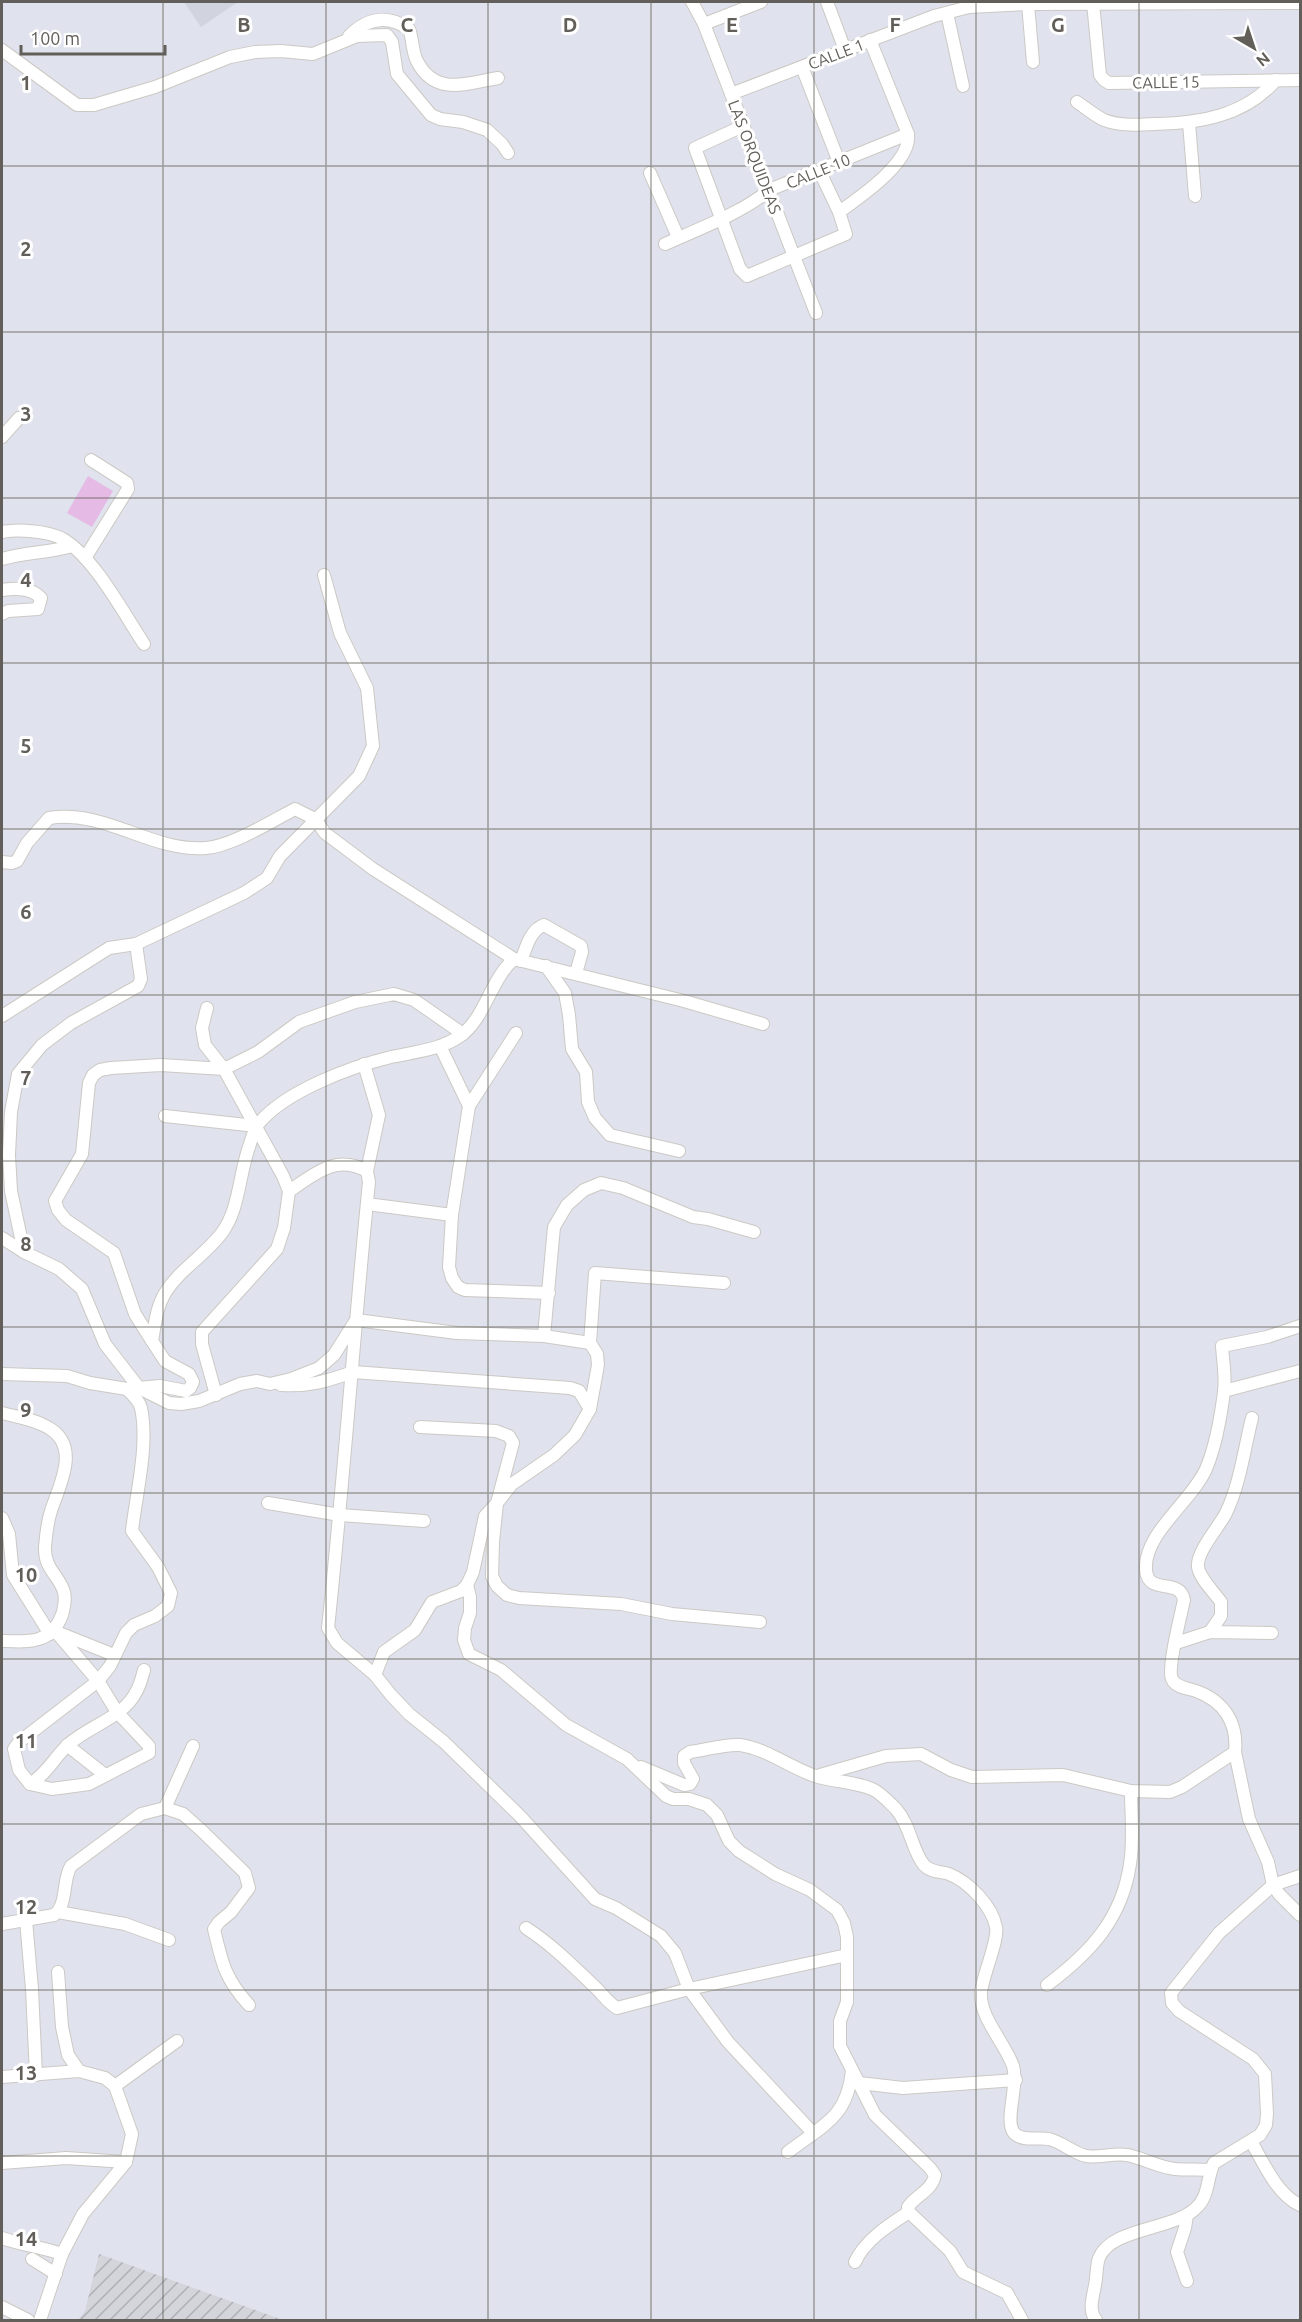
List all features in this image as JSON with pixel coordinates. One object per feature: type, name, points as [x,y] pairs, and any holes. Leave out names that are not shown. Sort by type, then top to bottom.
[{"type":"street","name":"LAS ORQUIDEAS","points":[[692,2],[704,24],[816,313]]},
{"type":"street","points":[[704,24],[761,2]]},
{"type":"street","points":[[826,2],[845,50]]},
{"type":"street","name":"CALLE 1","points":[[731,94],[870,40],[947,12],[969,7],[1057,2],[1300,3]]},
{"type":"street","name":"CALLE 15","points":[[1093,3],[1100,75],[1109,83],[1300,80]]},
{"type":"street","points":[[1028,4],[1033,62]]},
{"type":"street","points":[[947,12],[963,86]]},
{"type":"street","points":[[344,42],[355,30],[372,21],[387,19],[399,22],[409,29],[416,60],[423,70],[440,84],[451,86],[498,78]]},
{"type":"street","points":[[2,50],[77,105],[94,105],[155,87],[230,57],[255,52],[281,51],[313,54],[357,36],[387,35],[392,42],[397,74],[431,115],[487,130],[508,153]]},
{"type":"street","points":[[839,212],[873,187],[907,150],[909,142],[908,134],[870,40]]},
{"type":"street","points":[[802,67],[839,162]]},
{"type":"street","points":[[1077,102],[1104,120],[1122,124],[1189,123],[1216,118],[1251,103],[1266,92],[1276,80]]},
{"type":"street","points":[[1189,123],[1195,196]]},
{"type":"street","points":[[743,126],[695,148],[740,269],[747,276],[846,234],[839,212],[819,170]]},
{"type":"street","name":"CALLE 10","points":[[665,244],[722,218],[762,197],[769,190],[908,134]]},
{"type":"street","points":[[650,173],[678,237]]},
{"type":"street","points":[[2,437],[19,418]]},
{"type":"street","points":[[85,558],[128,489],[127,483],[91,460]]},
{"type":"street","points":[[2,532],[49,534],[72,546],[85,558],[107,587],[144,644]]},
{"type":"street","points":[[2,560],[20,554],[56,551],[72,546]]},
{"type":"street","points":[[2,1016],[109,948],[136,944],[244,893],[267,878],[280,856],[359,776],[373,746],[367,688],[340,633],[324,575]]},
{"type":"street","points":[[2,590],[24,589],[39,595],[40,598],[38,609],[8,611],[2,614]]},
{"type":"street","points":[[2,862],[17,861],[41,825],[49,818],[60,816],[96,819],[167,845],[208,848],[227,842],[295,809],[315,819],[325,833],[373,869],[518,960],[576,973],[763,1024]]},
{"type":"street","points":[[152,1341],[157,1312],[165,1294],[177,1277],[221,1234],[231,1216],[245,1156],[256,1126],[271,1111],[317,1083],[364,1064],[440,1046],[463,1034],[477,1017],[490,990],[506,966],[518,960],[537,928],[543,926],[581,946],[582,952],[576,973]]},
{"type":"street","points":[[24,1252],[11,1191],[9,1155],[11,1112],[18,1074],[42,1045],[64,1028],[138,986],[141,979],[136,944]]},
{"type":"street","points":[[546,966],[565,993],[572,1048],[586,1072],[588,1102],[595,1118],[610,1135],[679,1151]]},
{"type":"street","points":[[2,1374],[67,1376],[90,1383],[133,1388],[160,1386],[186,1391],[193,1382],[189,1374],[165,1361],[135,1314],[114,1253],[66,1220],[58,1210],[55,1201],[82,1154],[89,1083],[93,1075],[100,1070],[111,1068],[161,1065],[225,1069],[258,1052],[299,1022],[382,995],[394,994],[414,1000],[463,1034]]},
{"type":"street","points":[[207,1008],[202,1036],[205,1045],[225,1069],[289,1191],[284,1228],[277,1249],[202,1332],[202,1344],[216,1395]]},
{"type":"street","points":[[516,1033],[469,1106],[452,1215],[449,1268],[458,1287],[465,1290],[549,1293]]},
{"type":"street","points":[[440,1046],[469,1106]]},
{"type":"street","points":[[364,1064],[379,1114],[368,1171],[369,1182],[353,1372],[328,1628],[337,1643],[375,1675],[409,1714],[444,1742],[533,1829],[595,1899],[616,1908],[661,1936],[675,1953],[689,1989],[728,2042],[813,2133]]},
{"type":"street","points":[[165,1116],[256,1126]]},
{"type":"street","points":[[289,1191],[327,1167],[343,1164],[355,1165],[368,1171]]},
{"type":"street","points":[[544,1336],[554,1227],[567,1205],[584,1190],[601,1183],[647,1197],[693,1217],[754,1232]]},
{"type":"street","points":[[367,1204],[452,1215]]},
{"type":"street","points":[[2,1238],[59,1269],[82,1289],[105,1344],[133,1388],[140,1406],[142,1423],[139,1476],[132,1531],[158,1568],[171,1593],[168,1606],[155,1616],[134,1625],[126,1633],[110,1666],[98,1681],[36,1728],[14,1749],[19,1770],[30,1784],[52,1789],[89,1784],[149,1753],[149,1746],[117,1712],[98,1681],[53,1633],[13,1575],[9,1534],[2,1518]]},
{"type":"street","points":[[375,1675],[384,1652],[415,1630],[432,1602],[461,1592],[467,1585],[473,1572],[485,1516],[512,1484],[554,1455],[575,1435],[590,1409],[598,1365],[597,1354],[590,1343],[595,1273],[724,1283]]},
{"type":"street","points":[[356,1320],[457,1333],[544,1336],[590,1343]]},
{"type":"street","points":[[270,1384],[319,1368],[334,1355],[356,1320]]},
{"type":"street","points":[[1300,1326],[1267,1337],[1222,1346],[1224,1391],[1206,1467],[1195,1487],[1152,1543],[1147,1558],[1147,1577],[1150,1581],[1156,1585],[1180,1589],[1184,1600],[1171,1665],[1171,1677],[1176,1684],[1205,1694],[1227,1712],[1235,1730],[1235,1752],[1249,1819],[1268,1862],[1273,1885],[1300,1915]]},
{"type":"street","points":[[1224,1391],[1300,1371]]},
{"type":"street","points":[[133,1388],[158,1399],[181,1404],[199,1401],[240,1384],[257,1381],[303,1387],[353,1372],[570,1388],[579,1391],[590,1409]]},
{"type":"street","points":[[2,1413],[49,1428],[56,1433],[65,1452],[65,1475],[49,1517],[45,1551],[47,1565],[64,1591],[65,1601],[59,1622],[53,1633],[37,1641],[2,1641]]},
{"type":"street","points":[[1210,1632],[1221,1616],[1221,1602],[1203,1578],[1198,1567],[1199,1557],[1226,1513],[1238,1480],[1252,1418]]},
{"type":"street","points":[[420,1427],[496,1431],[509,1436],[513,1443],[497,1503],[493,1542],[492,1576],[497,1586],[507,1595],[550,1601],[621,1604],[672,1614],[760,1622]]},
{"type":"street","points":[[268,1503],[340,1515],[424,1521]]},
{"type":"street","points":[[467,1585],[470,1613],[464,1640],[470,1654],[501,1670],[566,1725],[645,1770],[684,1785],[690,1784],[693,1779],[684,1763],[684,1756],[690,1752],[738,1745],[773,1755],[816,1776],[858,1784],[874,1790],[898,1811],[909,1829],[925,1866],[932,1871],[948,1874],[960,1880],[983,1900],[995,1921],[997,1931],[987,1962],[981,1994],[982,2004],[986,2017],[996,2031],[1013,2066],[1016,2080],[1011,2124],[1014,2132],[1020,2137],[1052,2139],[1085,2156],[1126,2155],[1174,2169],[1211,2170]]},
{"type":"street","points":[[1176,1643],[1210,1632],[1272,1633]]},
{"type":"street","points":[[53,1633],[114,1655]]},
{"type":"street","points":[[30,1784],[44,1776],[67,1745],[84,1731],[117,1712],[136,1694],[144,1670]]},
{"type":"street","points":[[67,1745],[105,1775]]},
{"type":"street","points":[[165,1808],[193,1746]]},
{"type":"street","points":[[816,1776],[886,1756],[921,1754],[951,1770],[972,1776],[1063,1775],[1131,1791],[1170,1792],[1182,1787],[1235,1752]]},
{"type":"street","points":[[627,1759],[666,1796],[673,1799],[690,1799],[707,1805],[717,1815],[729,1841],[739,1851],[775,1874],[810,1890],[837,1910],[846,1930],[847,1955],[846,2002],[840,2021],[840,2046],[875,2115],[935,2175],[934,2182],[912,2201],[908,2207],[909,2212],[950,2251],[963,2272],[1007,2293],[1022,2320]]},
{"type":"street","points":[[1047,1985],[1076,1963],[1106,1929],[1121,1902],[1130,1863],[1131,1791]]},
{"type":"street","points":[[2,1924],[54,1915],[58,1912],[67,1872],[71,1866],[141,1814],[165,1808],[183,1814],[245,1873],[249,1888],[214,1929],[222,1964],[232,1986],[249,2006]]},
{"type":"street","points":[[1096,2320],[1092,2316],[1091,2304],[1098,2260],[1103,2250],[1116,2241],[1187,2215],[1205,2198],[1214,2163],[1251,2141],[1266,2125],[1265,2074],[1253,2059],[1179,2011],[1172,2003],[1171,1993],[1219,1933],[1273,1885],[1300,1876]]},
{"type":"street","points":[[58,1912],[125,1924],[169,1940]]},
{"type":"street","points":[[26,1920],[36,2075]]},
{"type":"street","points":[[526,1928],[554,1948],[610,2004],[617,2008],[689,1989],[847,1955]]},
{"type":"street","points":[[58,1972],[62,2027],[68,2055],[79,2072]]},
{"type":"street","points":[[115,2086],[177,2041]]},
{"type":"street","points":[[788,2152],[839,2113],[847,2098],[853,2069]]},
{"type":"street","points":[[2,2078],[79,2072],[105,2078],[115,2086],[132,2134],[126,2162],[83,2214],[62,2254],[40,2320]]},
{"type":"street","points":[[859,2083],[903,2088],[1016,2080]]},
{"type":"street","points":[[1251,2141],[1276,2183],[1293,2202],[1300,2205]]},
{"type":"street","points":[[2,2163],[66,2158],[126,2162]]},
{"type":"street","points":[[855,2262],[860,2250],[888,2226],[909,2212]]},
{"type":"street","points":[[1186,2281],[1177,2252],[1187,2215]]},
{"type":"street","points":[[2,2238],[20,2245],[33,2245],[62,2254]]},
{"type":"street","points":[[32,2259],[56,2274]]},
{"type":"street","points":[[2,2307],[28,2320]]},
{"type":"shaded area","points":[[184,2],[238,2],[201,27]]},
{"type":"shaded area","points":[[88,476],[113,491],[92,527],[67,513]]},
{"type":"shaded area","points":[[99,2254],[283,2320],[78,2320],[85,2311]]}]
